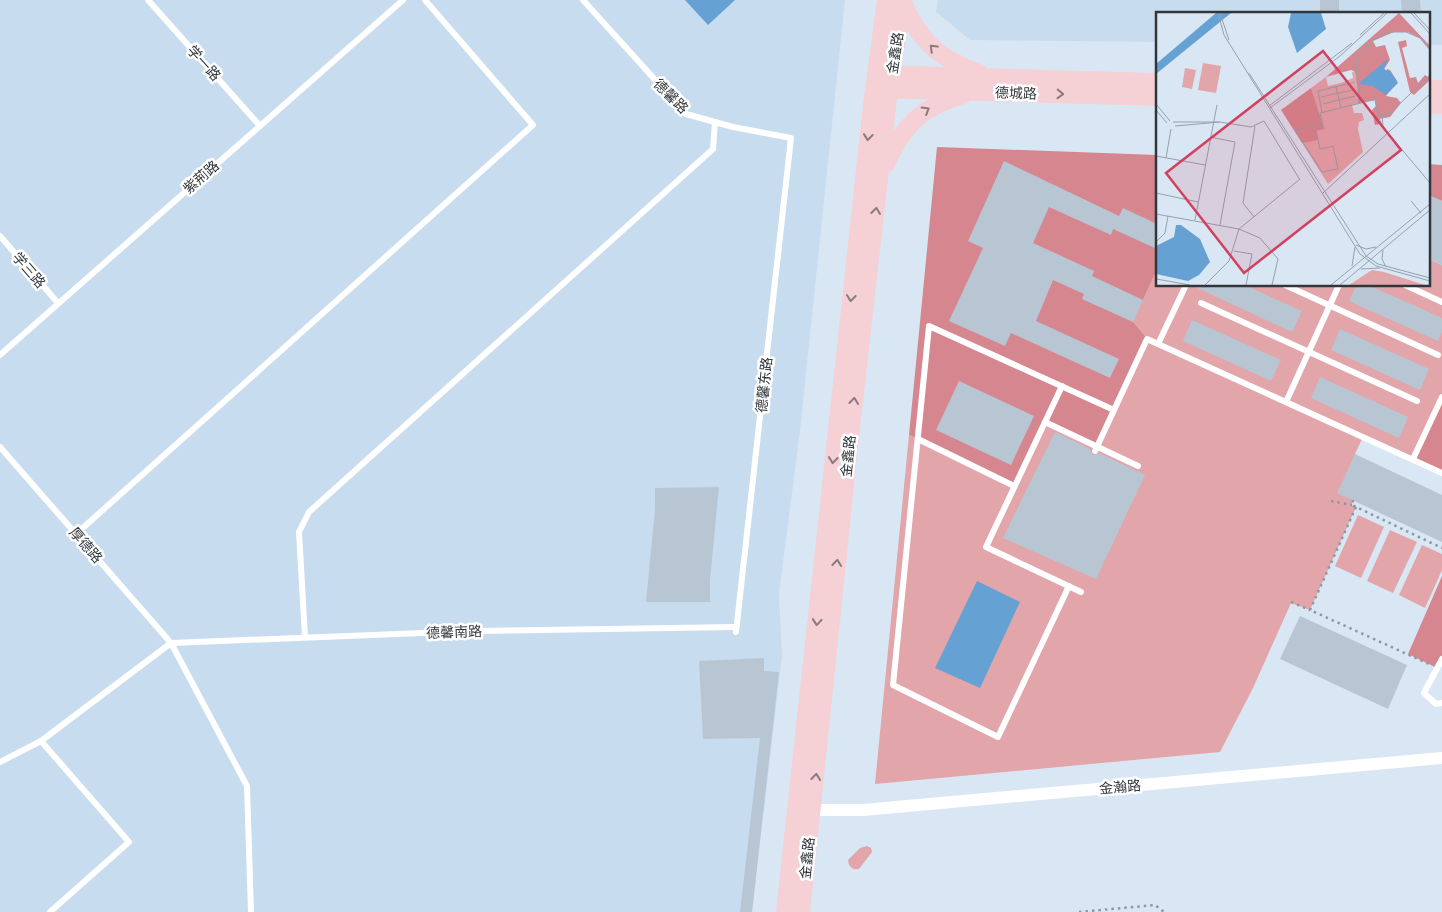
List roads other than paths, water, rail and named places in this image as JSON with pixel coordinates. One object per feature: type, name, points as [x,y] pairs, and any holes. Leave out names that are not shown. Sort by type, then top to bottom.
[{"type":"street","name":"金鑫路","points":[[785,912],[805,810],[880,178],[886,0]]},
{"type":"street","name":"金鑫路","points":[[801,912],[805,810],[883,81],[902,0]]},
{"type":"street","points":[[902,0],[909,16],[930,47],[946,59],[991,78]]},
{"type":"street","name":"德城路","points":[[883,81],[991,78],[1156,82]]},
{"type":"street","name":"德城路","points":[[883,81],[976,92],[1156,97]]},
{"type":"street","points":[[880,178],[894,146],[913,119],[943,101],[976,92]]},
{"type":"street","name":"金瀚路","points":[[805,810],[862,810],[1442,758]]},
{"type":"lane","name":"学一路","points":[[148,0],[260,126]]},
{"type":"lane","name":"紫荊路","points":[[0,355],[403,0]]},
{"type":"lane","points":[[76,534],[533,125],[425,0]]},
{"type":"lane","name":"德馨路","points":[[583,0],[686,114],[791,138]]},
{"type":"lane","points":[[305,637],[299,532],[308,512],[713,148],[715,122]]},
{"type":"lane","name":"德馨东路","points":[[736,629],[791,138]]},
{"type":"lane","name":"学三路","points":[[0,236],[58,303]]},
{"type":"lane","points":[[1158,344],[1186,286]]},
{"type":"lane","points":[[1288,286],[1438,355]]},
{"type":"lane","points":[[1286,402],[1339,286]]},
{"type":"lane","points":[[1407,286],[1442,302]]},
{"type":"lane","points":[[1201,303],[1417,401]]},
{"type":"lane","points":[[1069,586],[998,737],[893,684],[929,326],[1114,410]]},
{"type":"lane","points":[[1096,448],[1147,339],[1442,473]]},
{"type":"lane","points":[[1062,386],[986,547],[1081,592]]},
{"type":"lane","points":[[1413,459],[1442,398]]},
{"type":"lane","points":[[1045,422],[1096,448],[1138,466]]},
{"type":"lane","points":[[918,439],[1014,486]]},
{"type":"lane","name":"厚德路","points":[[0,448],[171,643],[247,786],[251,912]]},
{"type":"lane","name":"德馨南路","points":[[171,643],[472,631],[736,629]]},
{"type":"lane","points":[[0,762],[42,741],[171,643]]},
{"type":"lane","points":[[1442,659],[1424,693],[1436,704],[1442,703]]},
{"type":"lane","points":[[42,741],[129,842],[50,912]]},
{"type":"water","points":[[685,0],[735,0],[708,25]]},
{"type":"water","points":[[977,581],[1020,602],[980,688],[935,668]]}]
